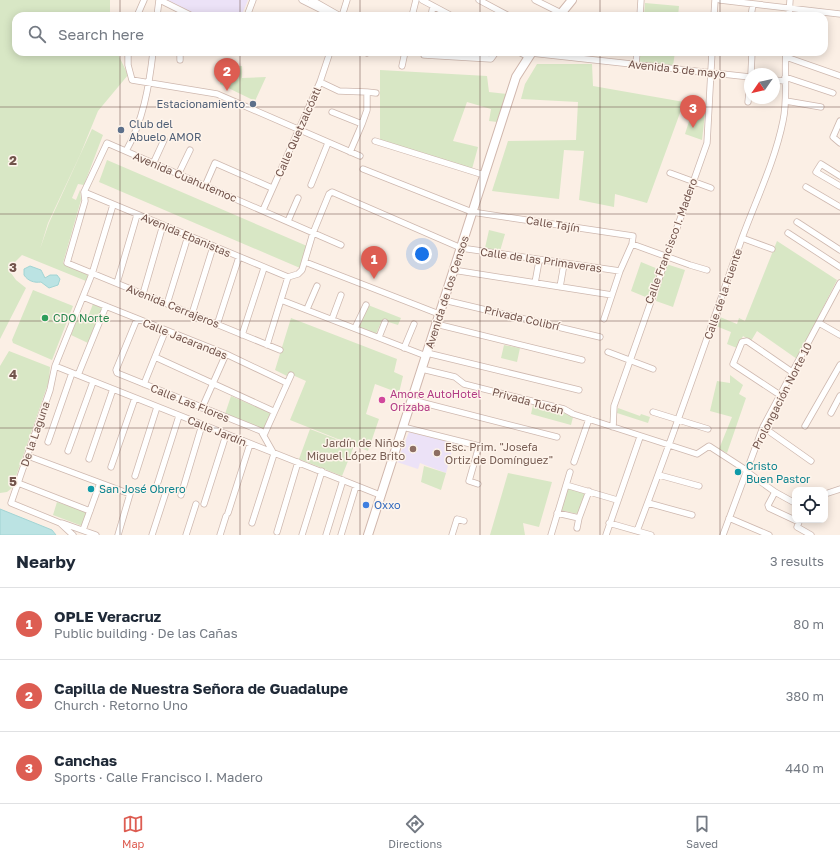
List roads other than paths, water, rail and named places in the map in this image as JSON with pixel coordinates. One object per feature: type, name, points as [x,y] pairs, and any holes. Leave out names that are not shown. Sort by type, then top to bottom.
[{"type":"street","points":[[139,12],[144,0]]},
{"type":"street","points":[[158,12],[159,0],[180,12]]},
{"type":"street","points":[[248,12],[253,0]]},
{"type":"street","points":[[302,0],[326,12]]},
{"type":"street","points":[[312,0],[334,12]]},
{"type":"street","points":[[342,12],[347,0]]},
{"type":"street","points":[[413,12],[416,0]]},
{"type":"street","points":[[422,0],[444,12]]},
{"type":"street","points":[[479,0],[502,12]]},
{"type":"street","points":[[535,0],[555,12]]},
{"type":"street","points":[[562,12],[572,0]]},
{"type":"street","points":[[640,12],[641,0]]},
{"type":"street","points":[[714,12],[715,0]]},
{"type":"street","points":[[720,0],[812,12]]},
{"type":"street","points":[[789,12],[790,0]]},
{"type":"street","points":[[752,12],[753,4]]},
{"type":"street","points":[[432,12],[433,6]]},
{"type":"street","points":[[828,14],[840,14]]},
{"type":"street","points":[[128,56],[128,65],[132,80],[217,94],[360,156]]},
{"type":"street","points":[[126,151],[137,128],[149,83],[152,56]]},
{"type":"street","name":"Calle Quetzalcóatl","points":[[263,210],[320,82],[329,56]]},
{"type":"street","points":[[402,66],[403,56]]},
{"type":"street","points":[[424,56],[491,59],[493,56]]},
{"type":"street","name":"Avenida de los Censos","points":[[368,535],[516,77],[530,56]]},
{"type":"street","name":"Avenida 5 de mayo","points":[[552,56],[744,76]]},
{"type":"street","points":[[636,64],[637,56]]},
{"type":"street","name":"Calle Francisco I. Madero","points":[[613,428],[614,406],[706,143],[712,56]]},
{"type":"street","points":[[751,68],[752,56]]},
{"type":"street","name":"Calle de la Fuente","points":[[637,531],[670,446],[742,238],[778,143],[784,120],[786,101],[786,56]]},
{"type":"street","points":[[791,56],[840,76]]},
{"type":"street","points":[[780,79],[785,79],[832,93]]},
{"type":"street","points":[[320,82],[339,91],[376,93]]},
{"type":"street","points":[[350,152],[367,110],[367,92]]},
{"type":"street","points":[[786,101],[821,107]]},
{"type":"street","points":[[332,112],[362,124]]},
{"type":"street","points":[[840,120],[833,137],[840,143]]},
{"type":"street","points":[[153,164],[164,140]]},
{"type":"street","points":[[375,141],[484,175]]},
{"type":"street","name":"Avenida Cuahutemoc","points":[[84,192],[106,143],[341,245]]},
{"type":"street","points":[[311,185],[328,143]]},
{"type":"street","points":[[178,175],[190,150]]},
{"type":"street","points":[[205,186],[215,163],[272,188]]},
{"type":"street","points":[[840,176],[821,164],[816,172],[840,186]]},
{"type":"street","name":"Calle Tajín","points":[[363,169],[472,212],[634,237],[632,244]]},
{"type":"street","points":[[670,173],[711,188]]},
{"type":"street","points":[[806,187],[840,207]]},
{"type":"street","name":"Avenida Ebanistas","points":[[84,192],[288,277]]},
{"type":"street","name":"Avenida Cerrajeros","points":[[84,192],[85,201],[67,263],[280,350]]},
{"type":"street","name":"Calle de las Primaveras","points":[[313,232],[330,193],[461,248],[539,261],[620,271]]},
{"type":"street","points":[[288,221],[298,198]]},
{"type":"street","name":"De la Laguna","points":[[73,535],[60,523],[11,502],[50,390],[56,367],[92,274],[113,204]]},
{"type":"street","points":[[117,283],[137,215]]},
{"type":"street","points":[[797,222],[840,250]]},
{"type":"street","points":[[143,294],[163,225]]},
{"type":"street","points":[[267,345],[288,277],[300,272],[305,262],[313,232]]},
{"type":"street","points":[[788,233],[840,267]]},
{"type":"street","points":[[167,304],[188,236]]},
{"type":"street","points":[[742,238],[772,249]]},
{"type":"street","points":[[604,319],[620,271],[632,244],[707,270]]},
{"type":"street","points":[[192,314],[213,247]]},
{"type":"street","points":[[218,324],[238,257]]},
{"type":"street","points":[[534,283],[539,261]]},
{"type":"street","points":[[305,262],[439,314]]},
{"type":"street","points":[[560,287],[564,264]]},
{"type":"street","points":[[242,335],[264,268]]},
{"type":"street","points":[[454,270],[612,295]]},
{"type":"street","name":"Prolongación Norte 10","points":[[724,535],[763,427],[840,283]]},
{"type":"street","points":[[307,309],[317,286]]},
{"type":"street","points":[[332,319],[341,295]]},
{"type":"street","name":"Calle Jacarandas","points":[[82,297],[165,332],[226,354],[287,383]]},
{"type":"street","points":[[281,300],[404,348],[427,355],[579,390]]},
{"type":"street","name":"Privada Colibrí","points":[[444,300],[600,337]]},
{"type":"street","points":[[355,328],[366,305]]},
{"type":"street","points":[[48,442],[75,374],[106,306]]},
{"type":"street","name":"Calle Las Flores","points":[[136,319],[116,372],[262,432],[264,435]]},
{"type":"street","points":[[379,337],[385,322]]},
{"type":"street","points":[[819,323],[840,336]]},
{"type":"street","points":[[404,348],[414,324]]},
{"type":"street","points":[[436,324],[582,360]]},
{"type":"street","points":[[144,384],[165,332]]},
{"type":"street","points":[[780,394],[733,364],[742,342],[747,341],[792,372]]},
{"type":"street","points":[[608,352],[653,369]]},
{"type":"street","points":[[202,408],[211,384],[226,354]]},
{"type":"street","points":[[155,357],[273,412]]},
{"type":"street","points":[[805,426],[840,365]]},
{"type":"street","name":"Calle Jardín","points":[[56,367],[380,495]]},
{"type":"street","name":"Privada Tucán","points":[[422,369],[455,377],[464,384],[564,409],[573,414],[613,428],[697,454],[710,446],[746,471]]},
{"type":"street","points":[[252,523],[274,454],[264,435],[273,412],[291,375]]},
{"type":"street","points":[[68,451],[93,382]]},
{"type":"street","points":[[89,459],[113,389]]},
{"type":"street","points":[[831,413],[840,396]]},
{"type":"street","points":[[111,467],[135,398]]},
{"type":"street","points":[[412,400],[557,437]]},
{"type":"street","points":[[135,476],[157,407]]},
{"type":"street","points":[[653,412],[708,429]]},
{"type":"street","points":[[157,486],[180,416]]},
{"type":"street","points":[[574,462],[589,419]]},
{"type":"street","points":[[181,495],[202,425]]},
{"type":"street","points":[[403,427],[479,446],[469,481],[478,484]]},
{"type":"street","points":[[763,427],[811,461]]},
{"type":"street","points":[[204,504],[226,435]]},
{"type":"street","points":[[606,535],[640,437]]},
{"type":"street","points":[[220,535],[250,444]]},
{"type":"street","points":[[28,456],[130,494],[118,535]]},
{"type":"street","points":[[277,532],[298,462]]},
{"type":"street","points":[[302,535],[322,471]]},
{"type":"street","points":[[746,471],[775,492],[792,501]]},
{"type":"street","points":[[551,535],[570,472]]},
{"type":"street","points":[[659,475],[699,486]]},
{"type":"street","points":[[326,535],[343,480]]},
{"type":"street","points":[[18,483],[90,511]]},
{"type":"street","points":[[83,530],[100,483]]},
{"type":"street","points":[[566,484],[617,500]]},
{"type":"street","points":[[341,535],[356,486]]},
{"type":"street","points":[[828,493],[840,489]]},
{"type":"street","points":[[577,528],[589,491]]},
{"type":"street","points":[[152,535],[166,492]]},
{"type":"street","points":[[775,492],[768,507],[799,522],[797,527],[811,535]]},
{"type":"street","points":[[648,503],[692,515]]},
{"type":"street","points":[[186,535],[196,504]]},
{"type":"street","points":[[557,513],[579,518]]},
{"type":"street","points":[[729,518],[769,535]]},
{"type":"street","points":[[452,535],[457,519],[464,521]]},
{"type":"street","points":[[60,523],[96,535]]},
{"type":"street","points":[[609,523],[651,535]]},
{"type":"water","points":[[30,266],[41,270],[45,278],[50,275],[57,275],[60,279],[58,285],[49,288],[41,282],[29,280],[24,275],[24,269]]},
{"type":"water","points":[[0,509],[52,530],[56,535],[0,535]]},
{"type":"place","name":"Capilla de Nuestra Señora de Guadalupe","points":[[227,91]]},
{"type":"place","name":"Estacionamiento","points":[[253,104]]},
{"type":"place","name":"Canchas","points":[[693,128]]},
{"type":"place","name":"Club del Abuelo AMOR","points":[[121,130]]},
{"type":"place","name":"OPLE Veracruz","points":[[374,279]]},
{"type":"place","name":"CDO Norte","points":[[45,318]]},
{"type":"place","name":"Amore AutoHotel Orizaba","points":[[382,400]]},
{"type":"place","name":"Jardín de Niños Miguel López Brito","points":[[413,449]]},
{"type":"place","name":"Esc. Prim. \"Josefa Ortiz de Domínguez\"","points":[[437,453]]},
{"type":"place","name":"Cristo Buen Pastor","points":[[738,472]]},
{"type":"place","name":"San José Obrero","points":[[91,489]]},
{"type":"place","name":"Oxxo","points":[[366,505]]}]
